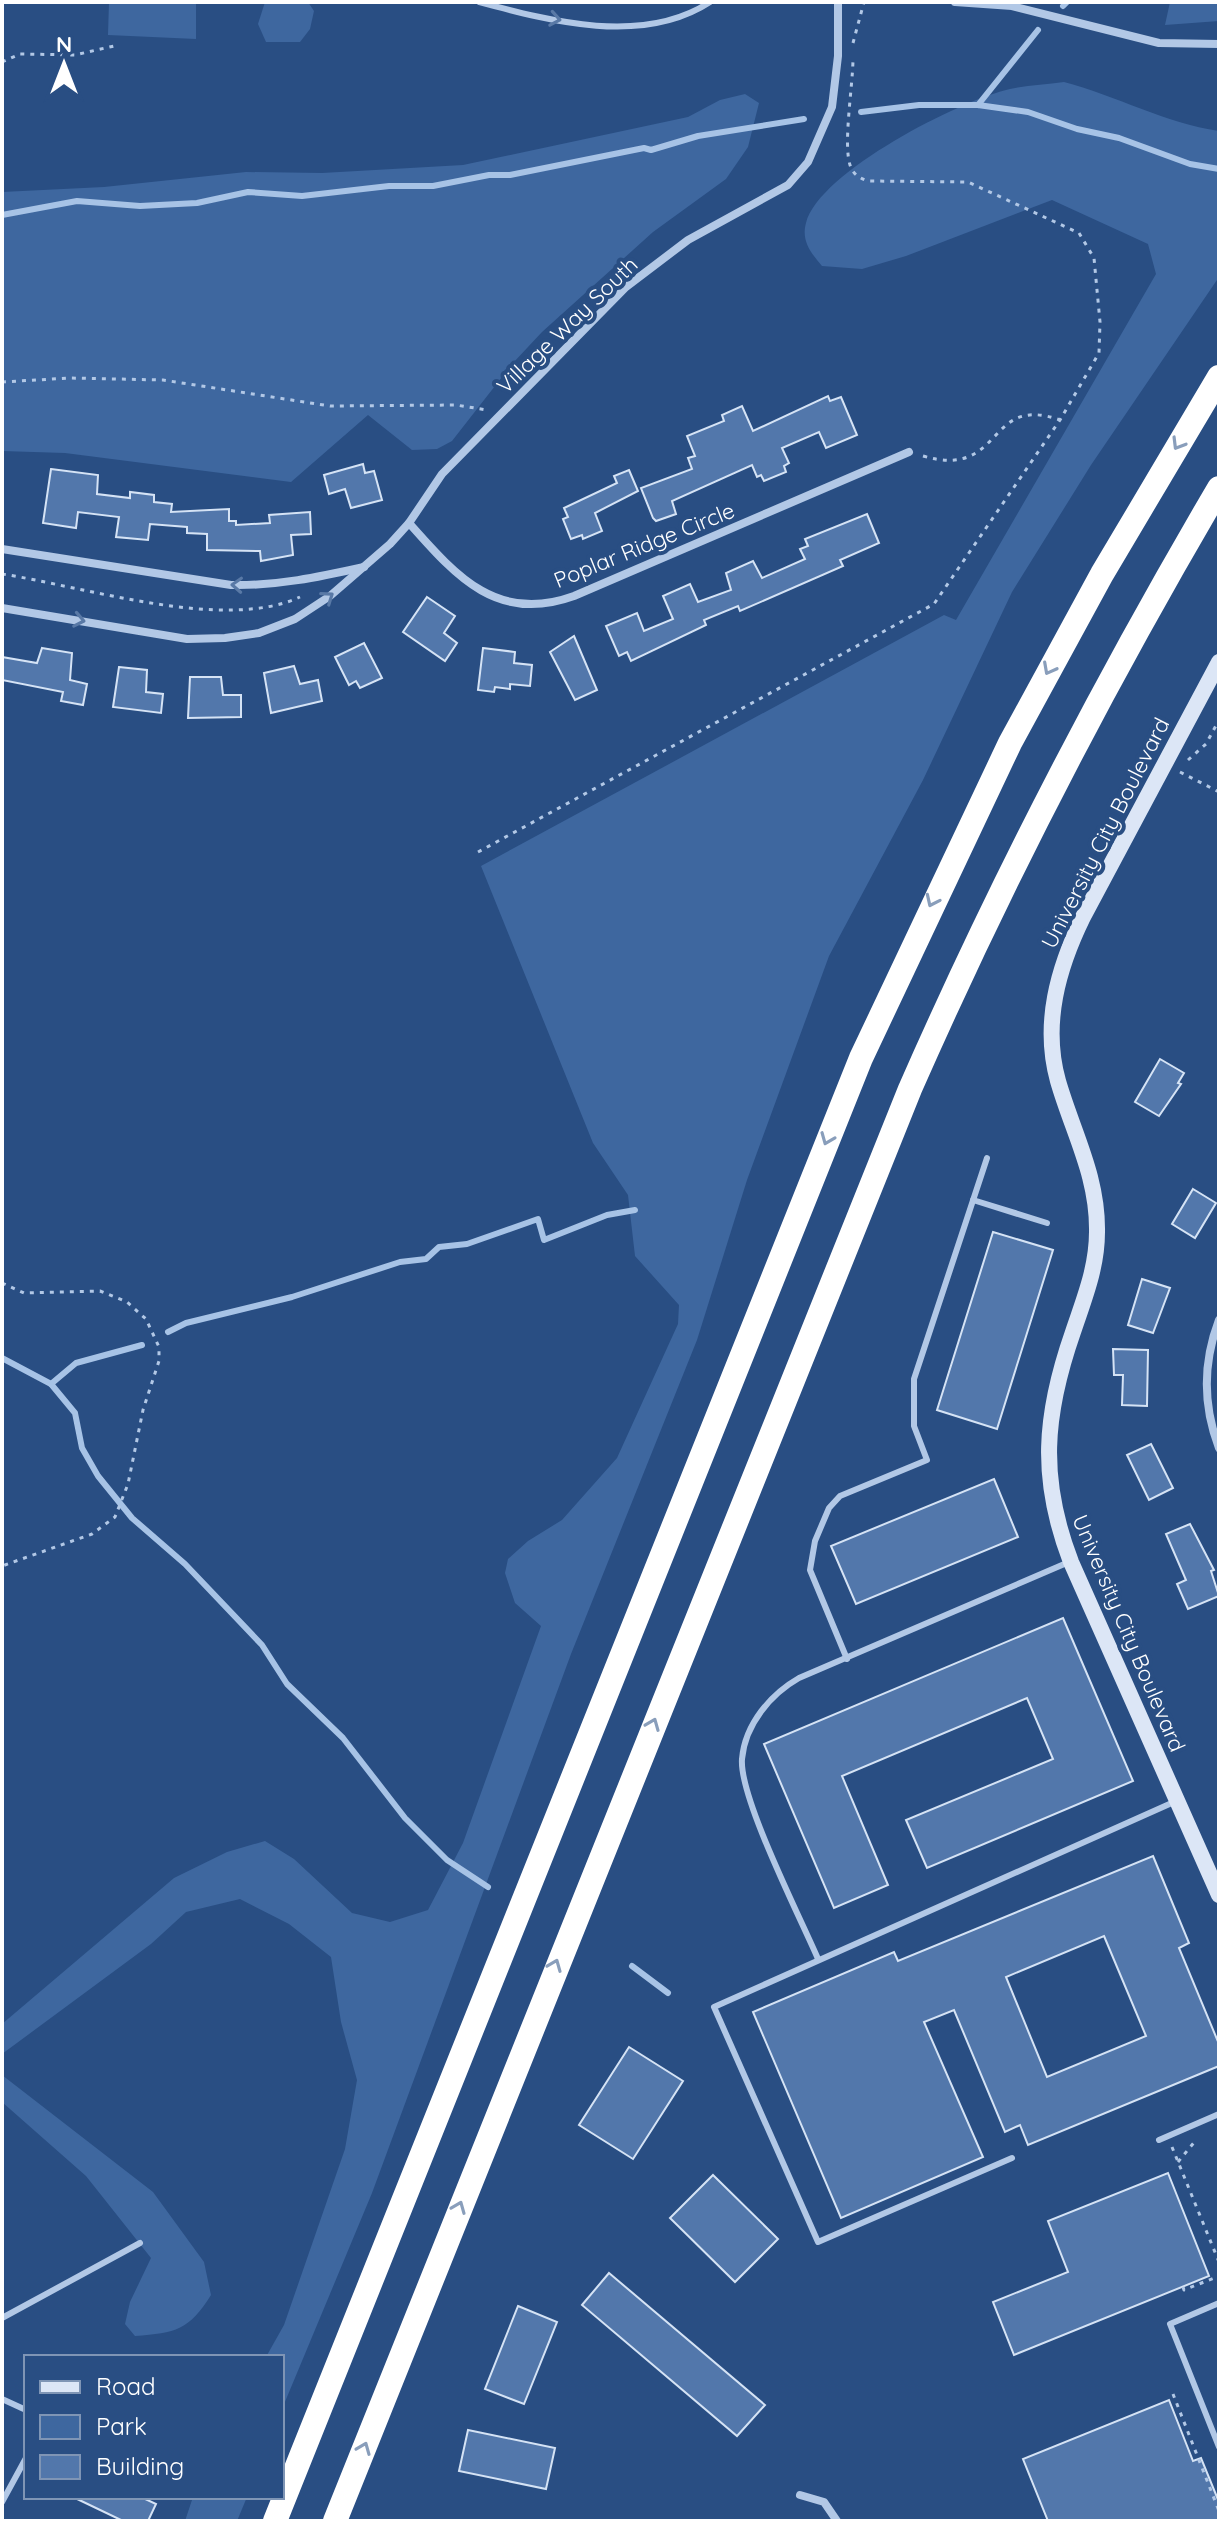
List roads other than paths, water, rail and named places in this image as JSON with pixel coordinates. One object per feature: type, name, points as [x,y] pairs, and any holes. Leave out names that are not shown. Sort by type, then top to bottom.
[{"type":"highway","points":[[284,2499],[861,1058],[1010,743],[1109,562],[1219,377]]},
{"type":"highway","points":[[335,2521],[559,1956],[916,1075],[970,955],[1063,766],[1219,488]]},
{"type":"highway","points":[[275,2521],[284,2499]]},
{"type":"main road","name":"University City Boulevard","points":[[1219,662],[1083,917],[1056,987],[1052,1031],[1055,1067],[1090,1169],[1097,1209],[1090,1282],[1058,1378],[1048,1426],[1050,1493],[1071,1562],[1219,1895]]},
{"type":"street","name":"Village Way South","points":[[2,608],[187,639],[225,638],[259,633],[295,619],[369,566],[409,523],[442,474],[626,287],[688,240],[788,185],[808,162],[832,107],[838,56],[838,2]]},
{"type":"street","points":[[955,2],[1008,4],[1159,43],[1219,44]]},
{"type":"street","name":"Poplar Ridge Circle","points":[[409,523],[469,585],[515,603],[544,604],[574,596],[909,452]]},
{"type":"street","points":[[2,549],[231,585],[294,582],[369,566]]},
{"type":"street","points":[[1219,1320],[1207,1363],[1207,1402],[1219,1448]]},
{"type":"street","points":[[800,2495],[824,2502],[837,2521]]},
{"type":"lane","points":[[479,2],[562,21],[621,27],[671,19],[710,2]]},
{"type":"lane","points":[[847,1659],[815,1586],[810,1555],[829,1508],[840,1496],[927,1460],[914,1426],[914,1379],[987,1158]]},
{"type":"lane","points":[[973,1200],[1047,1223]]},
{"type":"lane","points":[[818,1959],[746,1791],[742,1761],[746,1741],[776,1691],[1071,1562]]},
{"type":"lane","points":[[1012,2158],[818,2242],[714,2007],[1177,1801]]},
{"type":"lane","points":[[1159,2140],[1219,2114]]},
{"type":"lane","points":[[2,2318],[140,2243]]},
{"type":"lane","points":[[1219,2303],[1170,2324],[1219,2447]]},
{"type":"lane","points":[[2,2399],[24,2409]]},
{"type":"lane","points":[[2,2502],[24,2462]]},
{"type":"waterway","points":[[1063,6],[1067,2]]},
{"type":"waterway","points":[[978,105],[1038,30]]},
{"type":"waterway","points":[[861,112],[919,105],[978,105],[1028,112],[1077,129],[1119,138],[1190,164],[1219,169]]},
{"type":"waterway","points":[[2,215],[77,201],[140,206],[197,203],[248,192],[302,196],[389,186],[433,186],[489,175],[510,175],[644,148],[651,150],[698,136],[804,119]]},
{"type":"waterway","points":[[168,1332],[186,1323],[292,1297],[400,1262],[426,1259],[439,1247],[467,1244],[538,1219],[544,1240],[607,1215],[635,1210]]},
{"type":"waterway","points":[[51,1384],[76,1363],[142,1345]]},
{"type":"waterway","points":[[2,1358],[51,1384],[75,1413],[82,1448],[98,1476],[132,1518],[185,1564],[262,1645],[287,1684],[343,1738],[405,1818],[447,1860],[488,1887]]},
{"type":"waterway","points":[[632,1966],[668,1993]]}]
